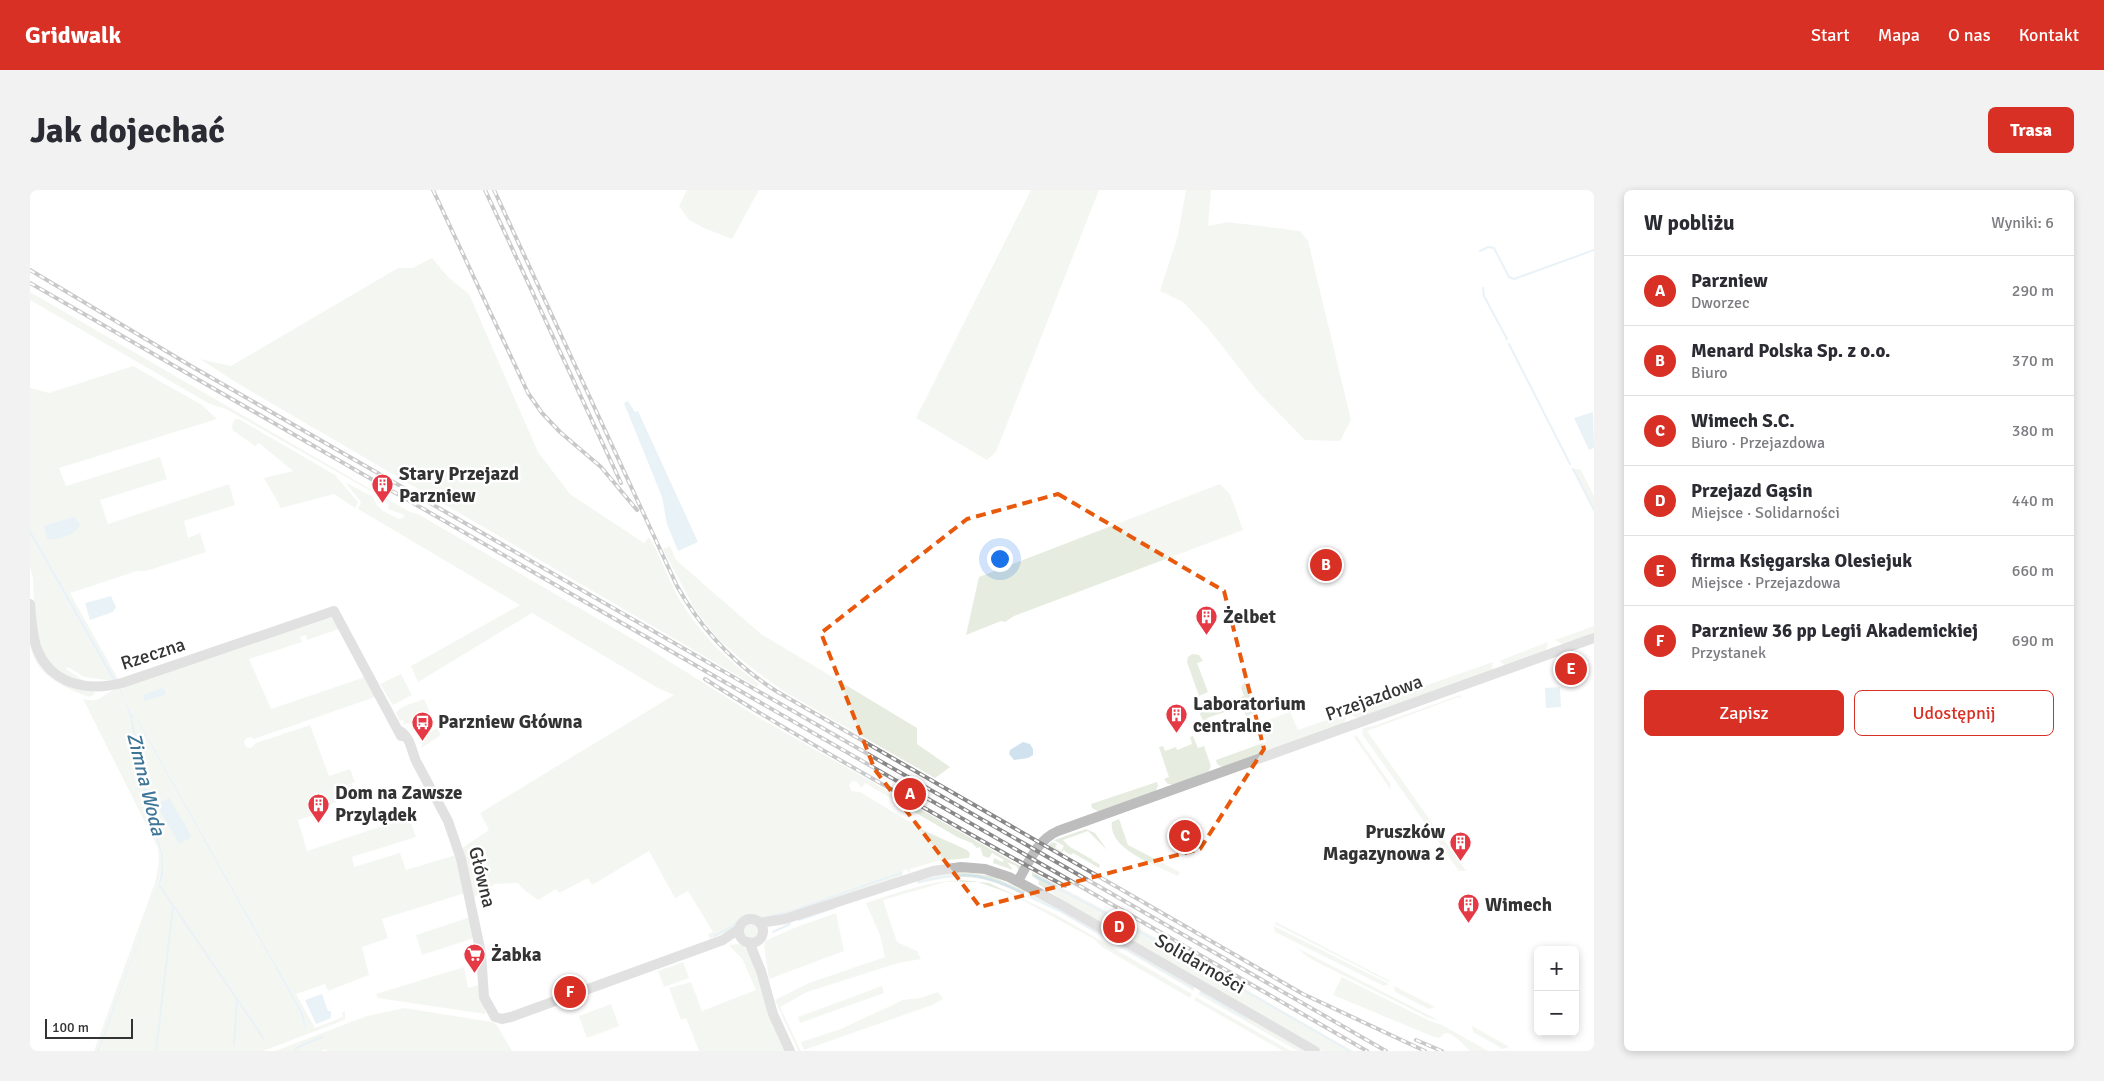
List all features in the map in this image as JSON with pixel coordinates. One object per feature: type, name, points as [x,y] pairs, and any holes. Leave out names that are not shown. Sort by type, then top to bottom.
[{"type":"street","name":"Rzeczna","points":[[30,604],[35,642],[41,657],[50,669],[65,680],[83,686],[98,687],[117,684],[334,611]]},
{"type":"street","name":"Główna","points":[[334,611],[448,821],[461,859],[482,959],[484,997],[492,1013],[498,1018],[505,1019],[723,940],[752,934]]},
{"type":"street","name":"Przejazdowa","points":[[1018,881],[1040,844],[1047,837],[1058,831],[1594,638]]},
{"type":"street","name":"Solidarności","points":[[752,934],[785,919],[878,887],[947,868],[985,869],[1018,881],[1315,1051]]},
{"type":"street","points":[[752,934],[771,1009],[790,1051]]},
{"type":"highlighted area","points":[[1058,494],[1224,591],[1264,749],[1200,849],[980,907],[875,770],[821,633],[967,519]]},
{"type":"shaded area","points":[[687,190],[759,190],[732,239],[689,220],[679,206]]},
{"type":"shaded area","points":[[1031,190],[1099,190],[996,452],[987,460],[916,418]]},
{"type":"shaded area","points":[[1186,190],[1211,190],[1208,226],[1228,222],[1300,231],[1308,241],[1351,420],[1340,441],[1305,440],[1258,392],[1208,328],[1183,302],[1160,291],[1178,235]]},
{"type":"shaded area","points":[[432,258],[449,278],[469,294],[538,452],[570,494],[644,543],[649,537],[680,600],[696,624],[736,666],[759,684],[757,687],[237,383],[200,359],[231,366],[398,268],[413,268]]},
{"type":"shaded area","points":[[30,292],[648,648],[761,719],[1022,867],[1019,870],[1016,866],[1007,862],[1013,870],[993,863],[994,858],[1002,862],[1004,860],[992,853],[989,858],[983,856],[980,847],[977,848],[972,843],[957,837],[865,783],[862,788],[857,782],[853,781],[849,785],[851,791],[860,792],[925,831],[967,850],[970,853],[969,858],[937,861],[910,869],[910,873],[906,869],[903,871],[902,876],[789,914],[761,920],[752,916],[747,917],[731,931],[710,939],[708,934],[713,932],[688,891],[675,898],[649,851],[592,885],[588,878],[559,893],[556,889],[538,900],[518,883],[495,884],[474,897],[462,848],[489,830],[480,813],[674,695],[658,688],[532,613],[418,682],[411,666],[520,605],[358,509],[361,502],[345,482],[373,497],[383,511],[399,519],[403,518],[404,515],[388,509],[389,504],[383,498],[226,409],[210,404],[30,300]]},
{"type":"shaded area","points":[[133,366],[202,405],[217,419],[59,468],[66,486],[160,457],[167,479],[100,500],[108,524],[229,484],[235,505],[184,521],[188,538],[200,533],[206,552],[146,571],[137,571],[70,593],[118,679],[116,680],[30,529],[30,388],[49,393]]},
{"type":"shaded area","points":[[235,419],[239,419],[335,475],[358,502],[355,508],[334,494],[281,508],[264,478],[293,471],[259,443],[255,446],[233,432],[232,425]]},
{"type":"shaded area","points":[[1573,468],[1581,470],[1594,496],[1594,509]]},
{"type":"shaded area","points":[[1220,484],[1230,494],[1243,530],[1014,616],[1005,622],[1001,621],[966,635],[979,577]]},
{"type":"shaded area","points":[[30,534],[113,681],[84,677],[68,667],[66,669],[89,684],[61,673],[45,658],[35,629],[33,578],[30,567]]},
{"type":"shaded area","points":[[670,546],[676,560],[761,634],[917,728],[917,744],[950,767],[935,778],[785,692],[749,666],[718,639],[694,608],[663,549]]},
{"type":"shaded area","points":[[333,618],[339,629],[307,640],[306,635],[300,637],[302,642],[249,659],[271,709],[365,677],[375,697],[254,739],[251,737],[246,738],[244,742],[246,747],[251,748],[256,743],[310,725],[329,776],[350,769],[355,782],[326,793],[352,784],[355,792],[339,797],[339,801],[324,807],[324,812],[298,820],[307,851],[409,817],[416,837],[352,857],[354,867],[400,853],[406,870],[456,855],[465,893],[382,919],[388,938],[362,947],[369,975],[328,991],[325,984],[296,994],[315,1028],[343,1017],[342,1013],[345,1011],[345,1019],[334,1024],[263,1051],[99,1051],[163,876],[163,856],[132,716],[136,719],[300,1012],[306,1030],[304,1015],[140,723],[130,711],[120,688]]},
{"type":"shaded area","points":[[1594,626],[1594,635],[1592,633],[1589,634],[1589,637],[1564,645],[1555,640]]},
{"type":"shaded area","points":[[30,638],[33,650],[79,689],[94,691],[95,694],[89,697],[78,693],[49,677],[35,660],[31,650]]},
{"type":"shaded area","points":[[1548,642],[1546,650],[1506,666],[1499,661]]},
{"type":"shaded area","points":[[1192,654],[1199,655],[1203,661],[1197,663],[1208,692],[1199,696],[1187,662],[1188,657]]},
{"type":"shaded area","points":[[1493,662],[1492,670],[1360,718],[1354,717],[1350,712]]},
{"type":"shaded area","points":[[401,674],[412,695],[393,705],[380,684]]},
{"type":"shaded area","points":[[1245,682],[1256,712],[1246,716],[1242,706],[1207,718],[1208,724],[1205,725],[1200,714],[1203,701],[1212,697],[1216,706],[1244,696],[1241,687]]},
{"type":"shaded area","points":[[118,688],[125,701],[130,718],[161,855],[161,866],[155,896],[97,1051],[94,1051],[156,880],[159,860],[158,848],[83,699],[98,699]]},
{"type":"shaded area","points":[[1460,695],[1461,698],[1458,697],[1367,731],[1466,871],[1459,871],[1362,734],[1363,728],[1374,726]]},
{"type":"shaded area","points":[[424,699],[435,725],[420,730],[416,725],[419,725],[419,723],[402,724],[403,720],[400,721],[396,713],[406,705]]},
{"type":"shaded area","points":[[1290,712],[1298,730],[1347,713],[1342,724],[1222,767],[1217,764],[1216,760],[1266,742],[1260,723]]},
{"type":"shaded area","points":[[437,728],[441,735],[421,748],[423,736]]},
{"type":"shaded area","points":[[1356,735],[1390,783],[1391,790],[1354,737]]},
{"type":"shaded area","points":[[1193,736],[1198,748],[1204,746],[1211,766],[1209,771],[1176,785],[1168,784],[1164,779],[1169,777],[1159,747],[1163,746],[1165,751],[1176,747],[1177,750],[1192,744],[1190,737]]},
{"type":"shaded area","points":[[1157,782],[1158,786],[1155,792],[1099,812],[1092,808],[1091,804]]},
{"type":"shaded area","points":[[1119,819],[1128,845],[1180,872],[1178,876],[1147,862],[1126,849],[1113,832],[1112,822]]},
{"type":"shaded area","points":[[1086,829],[1095,833],[1107,850],[1088,831],[1063,840],[1070,847],[1093,860],[1092,862],[1094,861],[1100,865],[1099,868],[1073,853],[1071,855],[1063,850],[1062,853],[1048,845],[1053,842],[1057,844],[1055,848],[1061,851],[1064,846],[1054,840]]},
{"type":"shaded area","points":[[963,872],[991,876],[1025,891],[1023,895],[983,879],[947,878],[918,884],[917,880],[935,875]]},
{"type":"shaded area","points":[[1032,872],[1135,926],[1353,1051],[1322,1051],[1086,915],[1038,884],[1039,881],[1032,876]]},
{"type":"shaded area","points":[[961,880],[989,883],[1055,914],[1192,994],[1190,998],[1102,947],[1094,939],[1009,893],[978,882],[945,882],[883,900],[897,942],[917,951],[921,959],[898,963],[807,992],[780,1007],[801,1051],[798,1051],[775,1000],[809,983],[885,957],[880,935],[866,903],[925,885],[949,881]]},
{"type":"shaded area","points":[[1029,893],[1061,908],[1193,984],[1194,991],[1060,912],[1027,897]]},
{"type":"shaded area","points":[[836,913],[844,951],[769,979],[764,946],[765,941]]},
{"type":"shaded area","points":[[470,917],[474,938],[422,955],[416,935]]},
{"type":"shaded area","points":[[1276,922],[1390,981],[1275,924]]},
{"type":"shaded area","points":[[748,924],[754,924],[758,931],[754,938],[748,938],[744,934],[744,928]]},
{"type":"shaded area","points":[[1274,926],[1389,984],[1384,986],[1275,932]]},
{"type":"shaded area","points":[[738,944],[744,946],[749,954],[751,954],[774,1024],[772,1025],[776,1029],[786,1051],[699,1051],[686,1018],[681,1020],[669,988],[691,982],[702,1011],[756,990],[743,960],[729,945]]},
{"type":"shaded area","points":[[1295,947],[1440,1021],[1429,1018],[1311,959]]},
{"type":"shaded area","points":[[683,962],[689,978],[664,987],[658,971]]},
{"type":"shaded area","points":[[464,967],[468,988],[481,984],[486,1009],[485,1014],[378,998],[376,994]]},
{"type":"shaded area","points":[[1342,977],[1428,1020],[1442,1025],[1488,1051],[1470,1051],[1451,1034],[1445,1033],[1439,1038],[1434,1037],[1333,995]]},
{"type":"shaded area","points":[[882,986],[884,993],[800,1023],[798,1017]]},
{"type":"shaded area","points":[[1394,986],[1435,1007],[1429,1009],[1395,992]]},
{"type":"shaded area","points":[[1201,991],[1309,1051],[1298,1051],[1198,994]]},
{"type":"shaded area","points":[[938,992],[943,999],[932,1005],[804,1050],[801,1042],[841,1029],[903,1000],[920,998]]},
{"type":"shaded area","points":[[1196,997],[1291,1051],[1283,1051],[1194,1000]]},
{"type":"shaded area","points":[[611,1004],[619,1026],[587,1038],[579,1016]]},
{"type":"shaded area","points":[[404,1008],[492,1022],[496,1024],[512,1051],[327,1051],[325,1049],[322,1051],[275,1051],[367,1016]]},
{"type":"shaded area","points":[[1472,1026],[1509,1047],[1503,1049],[1473,1032]]},
{"type":"water","points":[[628,401],[635,412],[638,411],[698,542],[678,551],[667,524],[662,497],[624,403]]},
{"type":"water","points":[[1593,412],[1594,448],[1589,450],[1574,418]]},
{"type":"water","points":[[73,517],[76,518],[80,525],[75,532],[61,538],[47,539],[44,526]]},
{"type":"water","points":[[30,529],[116,680],[113,681],[30,534]]},
{"type":"water","points":[[111,596],[116,607],[113,612],[90,620],[85,603]]},
{"type":"water","points":[[1560,687],[1561,707],[1546,708],[1545,688]]},
{"type":"water","points":[[118,688],[120,688],[130,711],[140,723],[304,1015],[306,1030],[300,1012],[136,719],[132,716],[163,856],[163,876],[99,1051],[97,1051],[155,896],[161,866],[161,855],[140,775],[130,718],[125,701]]},
{"type":"water","points":[[162,688],[165,691],[165,695],[144,701],[144,695]]},
{"type":"water","points":[[1023,742],[1030,744],[1033,749],[1033,755],[1028,758],[1014,760],[1009,754],[1010,750]]},
{"type":"water","points":[[169,798],[191,835],[190,838],[179,844],[158,807],[158,804]]},
{"type":"water","points":[[322,994],[328,1011],[331,1011],[331,1018],[316,1024],[305,1000]]},
{"type":"waterway","points":[[1480,251],[1488,247],[1494,248],[1509,277],[1514,279],[1594,250]]},
{"type":"waterway","points":[[1483,288],[1484,296],[1507,339]]},
{"type":"waterway","points":[[1509,344],[1570,464]]},
{"type":"waterway","points":[[1573,469],[1594,510]]},
{"type":"waterway","points":[[714,936],[731,927],[746,915],[762,918],[789,912],[901,873]]},
{"type":"waterway","points":[[918,882],[947,876],[983,877],[1023,893]]},
{"type":"waterway","points":[[1035,876],[1116,919]]},
{"type":"waterway","points":[[160,886],[264,1039]]},
{"type":"waterway","points":[[1031,897],[1060,911],[1193,988]]},
{"type":"waterway","points":[[156,1051],[173,907]]},
{"type":"waterway","points":[[799,920],[834,908]]},
{"type":"waterway","points":[[773,932],[790,924]]},
{"type":"waterway","points":[[1126,925],[1174,950],[1350,1051]]},
{"type":"waterway","points":[[1201,992],[1247,1019]]},
{"type":"waterway","points":[[234,1045],[237,1000]]},
{"type":"waterway","points":[[295,1051],[296,1048],[322,1037]]},
{"type":"railway","points":[[433,190],[528,393],[542,413],[560,432],[601,467],[637,510]]},
{"type":"railway","points":[[485,190],[621,483]]},
{"type":"railway","points":[[494,190],[677,586],[686,602],[708,631],[733,657],[776,691],[1303,994],[1425,1051]]},
{"type":"railway","points":[[30,270],[191,366],[1386,1051]]},
{"type":"railway","points":[[30,283],[1367,1051]]},
{"type":"railway","points":[[705,679],[829,754],[1065,886]]},
{"type":"railway","points":[[1416,1040],[1442,1051]]},
{"type":"place","name":"Stary Przejazd Parzniew","points":[[383,504]]},
{"type":"place","name":"Menard Polska Sp. z o.o.","points":[[1326,565]]},
{"type":"place","name":"Żelbet","points":[[1207,636]]},
{"type":"place","name":"firma Księgarska Olesiejuk","points":[[1571,669]]},
{"type":"place","name":"Laboratorium centralne","points":[[1177,734]]},
{"type":"place","name":"Parzniew Główna","points":[[422,741]]},
{"type":"place","name":"Parzniew","points":[[910,794]]},
{"type":"place","name":"Dom na Zawsze Przylądek","points":[[319,823]]},
{"type":"place","name":"Wimech S.C.","points":[[1185,836]]},
{"type":"place","name":"Pruszków Magazynowa 2","points":[[1461,862]]},
{"type":"place","name":"Wimech","points":[[1469,924]]},
{"type":"place","name":"Przejazd Gąsin","points":[[1119,927]]},
{"type":"place","name":"Żabka","points":[[475,974]]},
{"type":"place","name":"Parzniew 36 pp Legii Akademickiej","points":[[570,992]]},
{"type":"water label","name":"Zimna Woda","points":[[146,784]]}]
